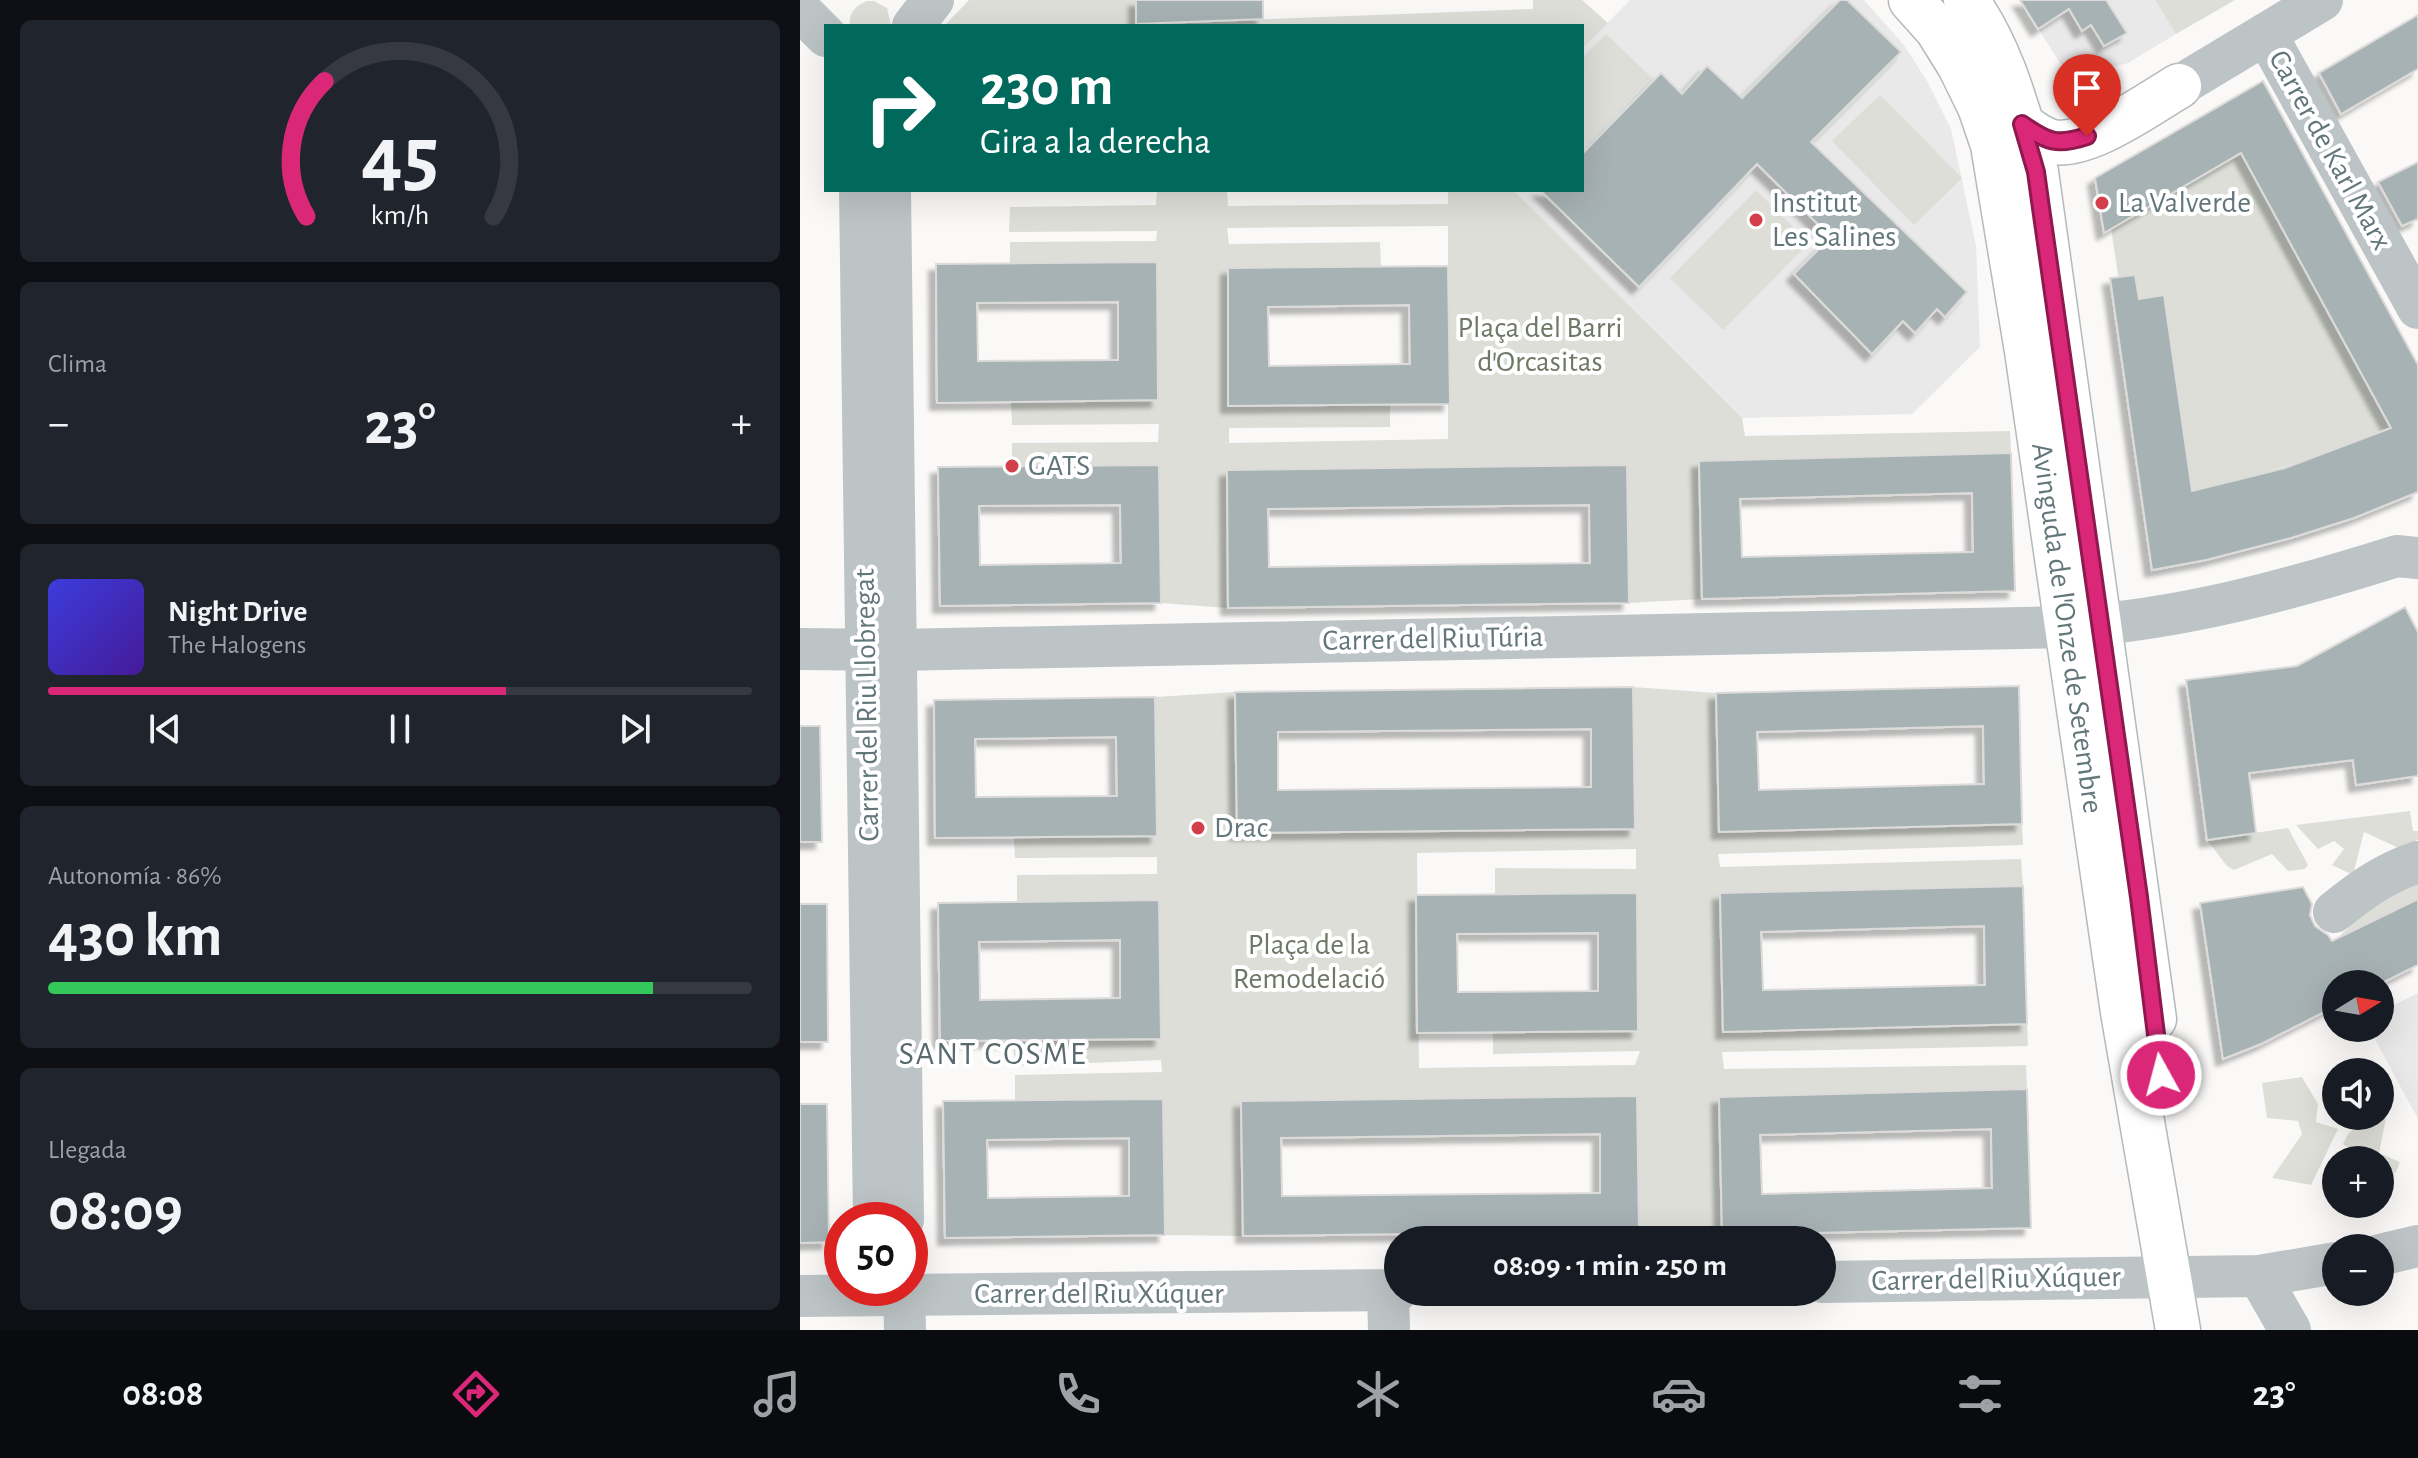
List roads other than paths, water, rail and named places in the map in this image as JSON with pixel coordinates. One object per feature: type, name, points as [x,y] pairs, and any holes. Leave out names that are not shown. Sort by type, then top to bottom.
[{"type":"main road","points":[[1950,14],[2006,56],[2039,112],[2055,124],[2070,125],[2092,120],[2179,86]]},
{"type":"main road","points":[[1950,14],[1996,102],[2022,124],[2051,142],[2077,140],[2118,122],[2179,86]]},
{"type":"main road","name":"Avinguda de l'Onze de Setembre","points":[[1950,14],[1960,66],[1980,107],[1993,145],[2027,351],[2083,626]]},
{"type":"main road","points":[[2044,229],[2050,196],[2066,166],[2179,86]]},
{"type":"main road","name":"Avinguda de l'Onze de Setembre","points":[[2022,124],[2036,172],[2044,229],[2123,1012],[2178,1330]]},
{"type":"street","points":[[829,24],[831,6],[835,0]]},
{"type":"street","points":[[904,0],[912,24]]},
{"type":"street","points":[[914,24],[933,0]]},
{"type":"street","points":[[2179,86],[2322,0]]},
{"type":"street","points":[[800,10],[824,34]]},
{"type":"street","name":"Carrer de Karl Marx","points":[[2266,34],[2406,260],[2418,308]]},
{"type":"street","name":"Carrer del Riu Llobregat","points":[[860,192],[882,650],[902,1202]]},
{"type":"street","name":"Carrer del Riu Llobregat","points":[[874,1202],[890,192]]},
{"type":"street","name":"Carrer del Riu Túria","points":[[800,649],[882,650],[2083,626],[2201,609],[2413,560]]},
{"type":"street","points":[[2334,912],[2364,887],[2389,872],[2418,862]]},
{"type":"street","points":[[2394,1252],[2418,1246]]},
{"type":"street","name":"Carrer del Riu Xúquer","points":[[1836,1282],[2259,1276],[2322,1265]]},
{"type":"street","points":[[2259,1276],[2290,1330]]},
{"type":"street","name":"Carrer del Riu Xúquer","points":[[800,1296],[824,1298]]},
{"type":"street","name":"Carrer del Riu Xúquer","points":[[928,1304],[1384,1304]]},
{"type":"place","name":"La Valverde","points":[[2102,203]]},
{"type":"place","name":"Institut Les Salines","points":[[1756,220]]},
{"type":"place","name":"GATS","points":[[1012,466]]},
{"type":"place","name":"Drac","points":[[1198,828]]},
{"type":"district","name":"SANT COSME","points":[[993,1054]]},
{"type":"park label","name":"Plaça del Barri d'Orcasitas","points":[[1540,345]]},
{"type":"park label","name":"Plaça de la Remodelació","points":[[1309,962]]}]
